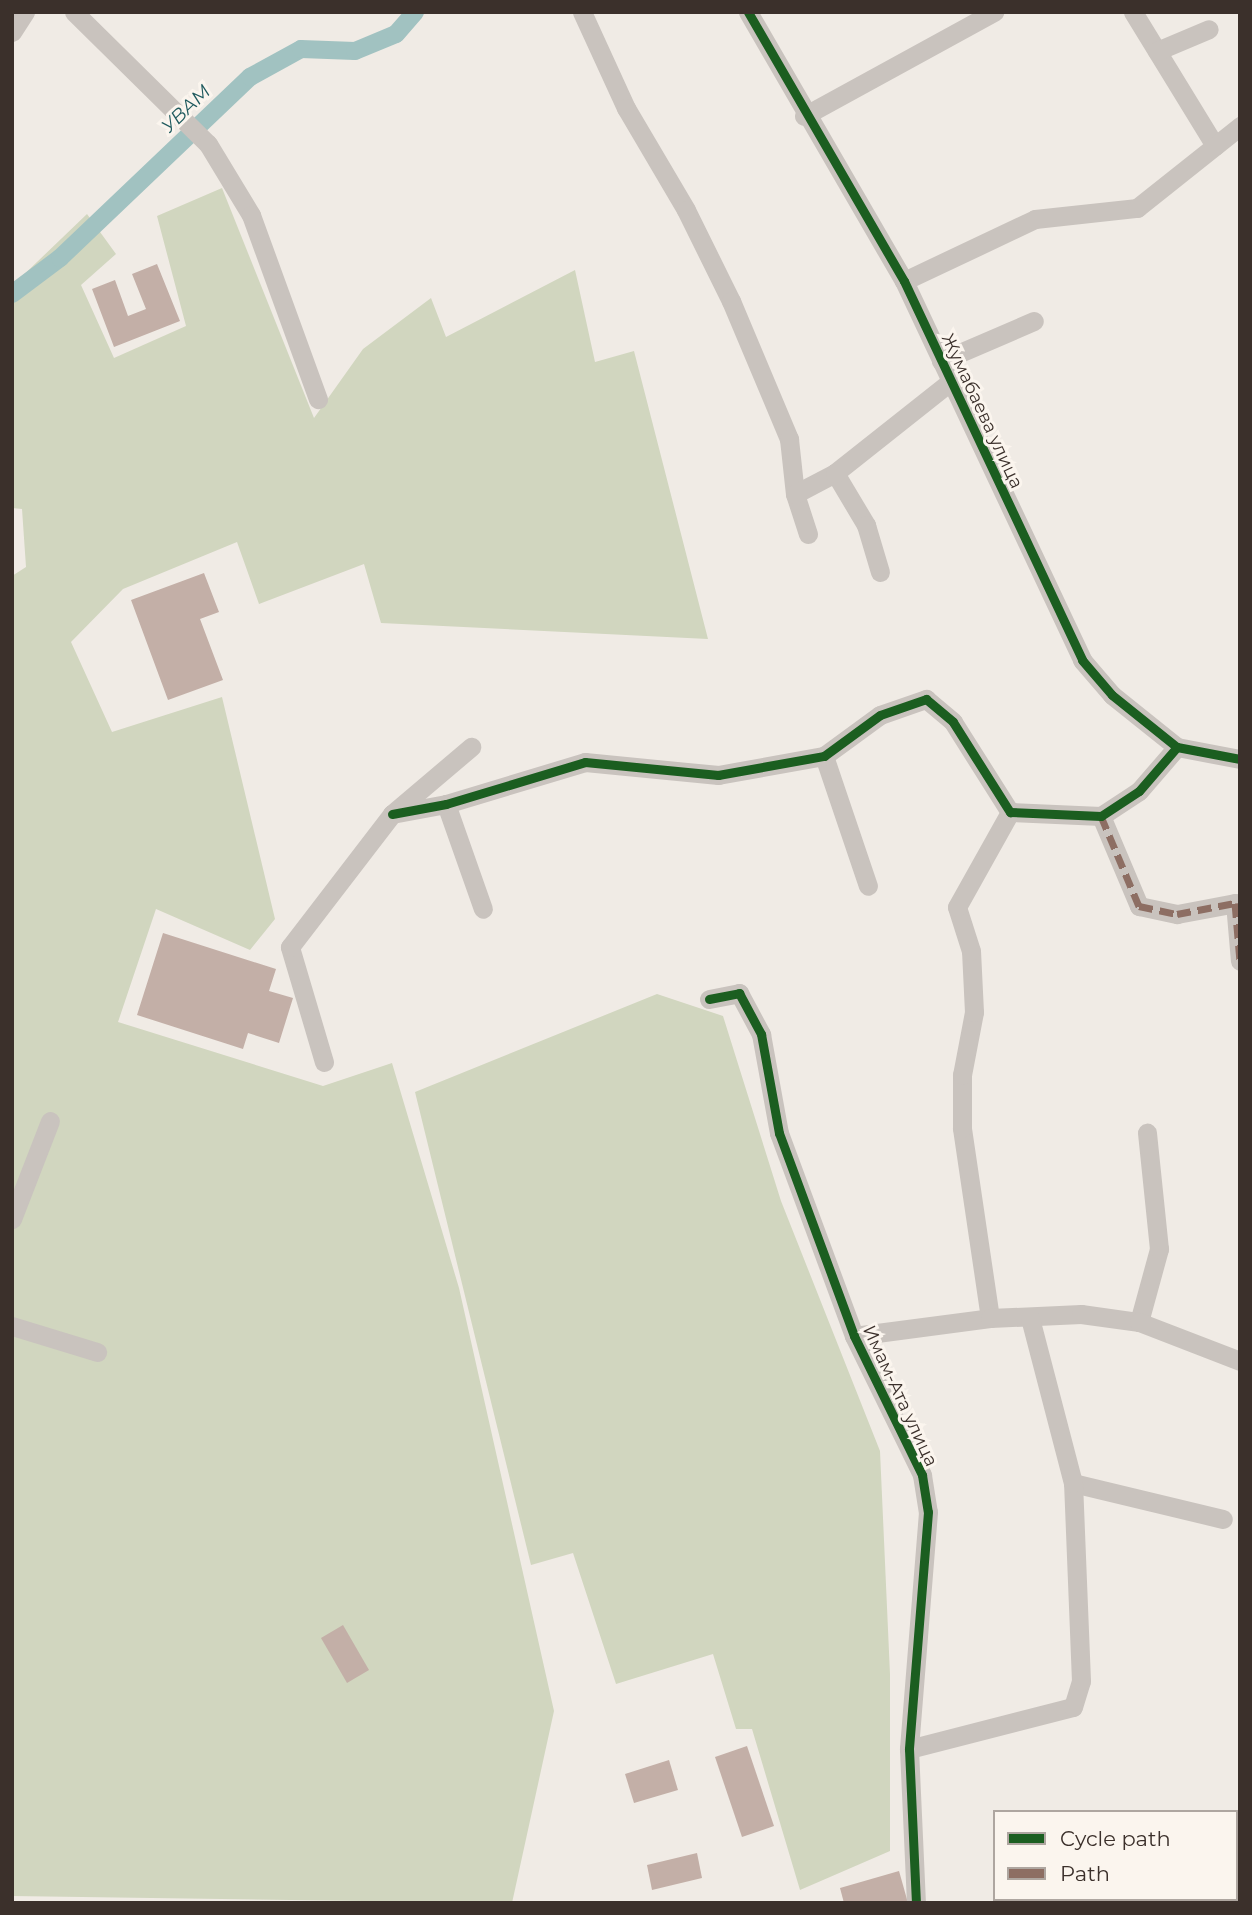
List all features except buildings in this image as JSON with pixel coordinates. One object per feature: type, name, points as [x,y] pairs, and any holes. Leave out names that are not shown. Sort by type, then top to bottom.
[{"type":"street","points":[[12,32],[25,12]]},
{"type":"street","points":[[74,12],[208,144],[251,215],[318,398]]},
{"type":"street","points":[[582,12],[626,108],[687,210],[731,300],[789,439],[795,494],[808,534]]},
{"type":"street","name":"Жумабаева улица","points":[[748,12],[804,116],[904,281],[1082,660],[1112,695],[1177,747],[1240,759]]},
{"type":"street","points":[[804,116],[994,12]]},
{"type":"street","points":[[1133,12],[1215,146]]},
{"type":"street","points":[[1157,51],[1209,29]]},
{"type":"street","points":[[904,281],[1035,219],[1137,208],[1240,126]]},
{"type":"street","points":[[941,361],[1034,321]]},
{"type":"street","points":[[795,494],[835,473],[951,381]]},
{"type":"street","points":[[835,473],[866,525],[880,572]]},
{"type":"street","points":[[392,814],[446,804],[585,762],[718,775],[824,756],[880,715],[926,699],[953,722],[1010,812]]},
{"type":"street","points":[[324,1062],[290,947],[392,814],[471,747]]},
{"type":"street","points":[[1010,812],[1101,816],[1139,791],[1177,747]]},
{"type":"street","points":[[824,756],[868,886]]},
{"type":"street","points":[[446,804],[483,909]]},
{"type":"street","points":[[990,1318],[962,1128],[962,1075],[974,1012],[971,951],[957,907],[1010,812]]},
{"type":"street","points":[[1101,816],[1139,906],[1177,914],[1235,903],[1240,961]]},
{"type":"street","name":"Имам-Ата улица","points":[[709,999],[739,993],[761,1034],[779,1133],[854,1336],[922,1475],[928,1512],[909,1749],[916,1903]]},
{"type":"street","points":[[12,1219],[50,1121]]},
{"type":"street","points":[[1139,1322],[1159,1249],[1147,1133]]},
{"type":"street","points":[[854,1336],[990,1318],[1080,1314],[1139,1322],[1240,1362]]},
{"type":"street","points":[[909,1749],[1073,1707],[1081,1681],[1073,1483],[1030,1318]]},
{"type":"street","points":[[12,1326],[97,1353]]},
{"type":"street","points":[[1073,1483],[1223,1519]]},
{"type":"green space","points":[[222,188],[314,418],[363,349],[431,298],[446,337],[575,270],[595,362],[634,351],[708,639],[381,623],[364,564],[259,604],[237,542],[123,589],[71,642],[112,732],[222,697],[275,919],[250,950],[156,909],[118,1022],[323,1086],[392,1063],[459,1288],[554,1711],[512,1903],[12,1896],[12,576],[26,567],[22,509],[12,508],[12,286],[87,214],[116,254],[81,285],[114,358],[186,326],[157,216]]},
{"type":"green space","points":[[657,994],[723,1016],[781,1201],[880,1451],[890,1674],[890,1851],[800,1890],[752,1729],[736,1729],[713,1654],[616,1684],[573,1553],[531,1565],[415,1092]]},
{"type":"waterway","name":"УВАМ","points":[[12,294],[60,258],[250,77],[301,49],[355,51],[396,34],[415,12]]},
{"type":"marked path","points":[[1101,816],[1139,906],[1177,914],[1235,903],[1240,961]]},
{"type":"cycle path","points":[[748,12],[904,281],[1082,660],[1112,695],[1177,747],[1240,759]]},
{"type":"cycle path","points":[[392,814],[446,804],[585,762],[718,775],[824,756],[880,715],[926,699],[953,722],[1010,812],[1101,816],[1139,791],[1177,747]]},
{"type":"cycle path","points":[[709,999],[739,993],[761,1034],[779,1133],[854,1336],[922,1475],[928,1512],[909,1749],[916,1903]]}]
